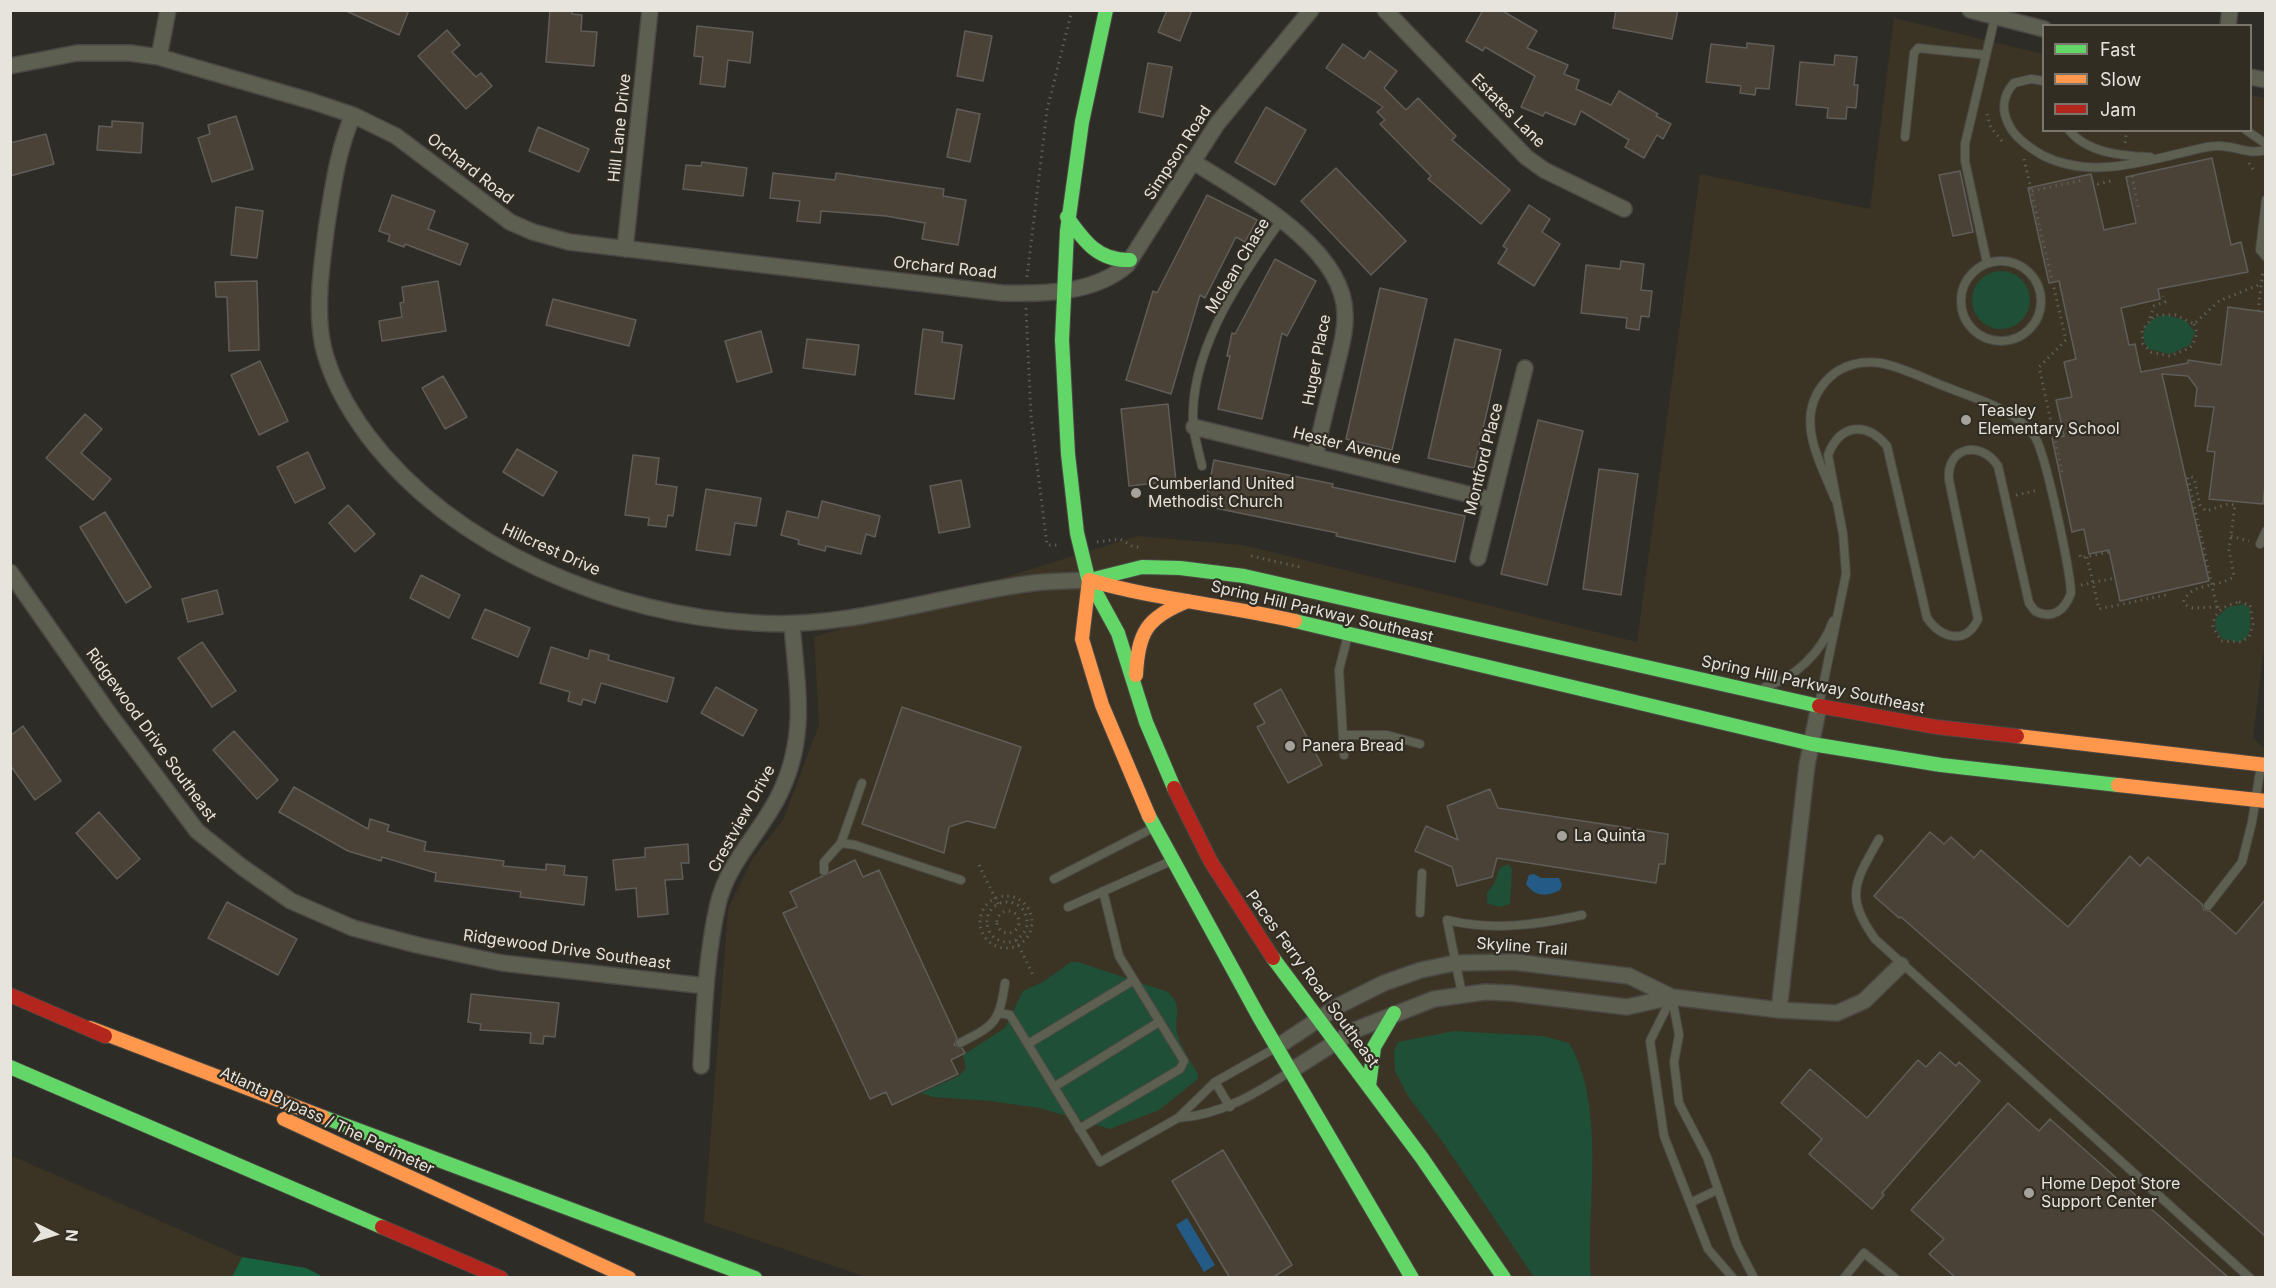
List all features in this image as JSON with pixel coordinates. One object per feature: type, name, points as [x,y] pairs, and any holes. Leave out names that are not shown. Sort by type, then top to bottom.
[{"type":"main road","name":"Paces Ferry Road Southeast","points":[[1106,10],[1080,120],[1067,217],[1062,291],[1062,373],[1067,442],[1071,482],[1089,580],[1082,639],[1106,714],[1154,828],[1277,1047],[1412,1278]]},
{"type":"main road","points":[[1067,217],[1092,250],[1103,258],[1130,260]]},
{"type":"main road","name":"Spring Hill Parkway Southeast","points":[[1089,580],[1142,567],[1180,568],[1244,576],[1819,706],[1936,728],[2263,764]]},
{"type":"main road","name":"Paces Ferry Road Southeast","points":[[1089,580],[1117,629],[1136,694],[1179,796],[1218,874],[1264,946],[1436,1175],[1504,1278]]},
{"type":"main road","name":"Spring Hill Parkway Southeast","points":[[1089,580],[1136,594],[1240,608],[1812,744],[1941,765],[2260,800]]},
{"type":"main road","points":[[1136,694],[1137,647],[1143,630],[1155,617],[1170,607],[1189,600]]},
{"type":"main road","name":"Atlanta Bypass / The Perimeter","points":[[10,995],[90,1028],[629,1278]]},
{"type":"main road","points":[[1369,1086],[1372,1049],[1383,1027],[1394,1014]]},
{"type":"main road","points":[[90,1028],[613,1227],[755,1278]]},
{"type":"main road","points":[[10,1067],[501,1278]]},
{"type":"street","points":[[159,57],[168,10]]},
{"type":"street","name":"Hill Lane Drive","points":[[625,249],[650,10]]},
{"type":"street","name":"Simpson Road","points":[[1062,291],[1110,277],[1130,260],[1217,124],[1311,10]]},
{"type":"street","name":"Estates Lane","points":[[1385,10],[1526,158],[1544,170],[1624,209]]},
{"type":"street","points":[[1970,10],[2042,29]]},
{"type":"street","name":"Orchard Road","points":[[10,66],[55,56],[100,52],[159,57],[353,115],[412,146],[510,222],[563,240],[1002,293],[1062,291]]},
{"type":"street","name":"Hillcrest Drive","points":[[353,115],[343,138],[332,187],[320,291],[323,345],[339,391],[388,462],[416,490],[467,529],[522,560],[631,601],[693,616],[756,623],[792,624],[882,613],[1032,583],[1089,580]]},
{"type":"street","name":"Huger Place","points":[[1192,161],[1282,219],[1332,273],[1341,291],[1345,307],[1344,332],[1315,457]]},
{"type":"street","name":"Montford Place","points":[[1478,558],[1525,368]]},
{"type":"street","name":"Hester Avenue","points":[[1194,427],[1492,500]]},
{"type":"street","name":"Ridgewood Drive Southeast","points":[[10,572],[110,715],[197,831],[242,867],[291,901],[352,928],[502,963],[706,986]]},
{"type":"street","name":"Crestview Drive","points":[[700,1066],[706,986],[718,902],[733,866],[776,801],[791,767],[798,741],[799,714],[792,624]]},
{"type":"street","points":[[1779,1010],[1812,744],[1819,706]]},
{"type":"street","name":"Skyline Trail","points":[[1277,1047],[1318,1020],[1384,983],[1421,970],[1455,963],[1514,962],[1629,976],[1672,998]]},
{"type":"street","name":"Skyline Trail","points":[[1292,1070],[1335,1042],[1394,1014],[1434,999],[1462,994],[1510,993],[1627,1007],[1672,998],[1779,1010],[1837,1013],[1864,1001],[1901,965]]},
{"type":"lane","points":[[1987,263],[1965,161],[1965,144],[1995,17]]},
{"type":"lane","points":[[1905,137],[1914,53],[1918,48],[1986,55]]},
{"type":"lane","points":[[2042,81],[2022,79],[2008,90],[2005,98],[2006,119],[2011,130],[2032,149],[2063,165],[2080,167],[2129,165],[2218,145],[2252,154],[2265,150]]},
{"type":"lane","points":[[2071,132],[2085,145],[2106,152],[2162,158]]},
{"type":"lane","points":[[2249,132],[2265,144]]},
{"type":"lane","points":[[2265,200],[2260,250],[2265,256]]},
{"type":"lane","name":"Mclean Chase","points":[[1202,466],[1194,427],[1193,399],[1197,380],[1217,327],[1241,282],[1282,219]]},
{"type":"lane","points":[[2009,261],[2021,266],[2032,274],[2038,286],[2041,299],[2034,324],[2012,339],[1999,341],[1986,338],[1975,331],[1962,309],[1961,296],[1965,283],[1972,272],[1987,263],[2009,261]]},
{"type":"lane","points":[[1819,706],[1843,594],[1845,555],[1836,499],[1828,466],[1832,444],[1839,436],[1857,429],[1878,435],[1887,446],[1927,618],[1944,634],[1963,636],[1970,633],[1975,626],[1978,611],[1949,480],[1948,469],[1951,461],[1957,455],[1974,449],[1982,450],[1998,466],[2029,603],[2035,611],[2051,615],[2060,611],[2067,603],[2071,587],[2040,448],[2034,437],[2018,419],[2005,411],[1889,365],[1856,363],[1834,373],[1817,393],[1809,413],[1812,442],[1836,499]]},
{"type":"lane","points":[[2260,543],[2265,531]]},
{"type":"lane","points":[[1752,691],[1785,681],[1807,662],[1830,629],[1843,594]]},
{"type":"lane","points":[[1344,755],[1339,670],[1348,633]]},
{"type":"lane","points":[[1344,735],[1387,735],[1420,744]]},
{"type":"lane","points":[[2208,906],[2242,862],[2260,800],[2263,764]]},
{"type":"lane","points":[[824,871],[824,862],[841,843],[862,783]]},
{"type":"lane","points":[[1054,879],[1154,828]]},
{"type":"lane","points":[[1879,839],[1857,880],[1855,897],[1860,918],[1875,939],[1901,965],[2250,1278]]},
{"type":"lane","points":[[841,843],[855,845],[961,880]]},
{"type":"lane","points":[[1068,907],[1172,861]]},
{"type":"lane","points":[[1420,913],[1422,873]]},
{"type":"lane","points":[[1079,1129],[1180,1069],[1184,1061],[1119,956],[1103,891]]},
{"type":"lane","points":[[1462,994],[1447,920],[1473,926],[1541,924],[1582,915]]},
{"type":"lane","points":[[1028,1044],[1134,980]]},
{"type":"lane","points":[[960,1043],[990,1027],[999,1013],[1005,983]]},
{"type":"lane","points":[[1672,998],[1679,1035],[1674,1062],[1679,1103],[1707,1157],[1737,1245],[1754,1278]]},
{"type":"lane","points":[[1672,998],[1650,1041],[1664,1136],[1708,1249],[1733,1278]]},
{"type":"lane","points":[[999,1013],[1010,1015],[1100,1162],[1178,1118],[1215,1082],[1277,1047]]},
{"type":"lane","points":[[1054,1087],[1160,1022]]},
{"type":"lane","points":[[1178,1118],[1200,1116],[1230,1107],[1292,1070]]},
{"type":"lane","points":[[1215,1082],[1230,1107]]},
{"type":"lane","points":[[1690,1203],[1717,1190]]},
{"type":"lane","points":[[1844,1278],[1864,1253],[1895,1278]]},
{"type":"path","points":[[1987,105],[1991,128],[2005,143]]},
{"type":"path","points":[[2006,497],[2065,484],[2039,367],[2066,340],[2024,158]]},
{"type":"path","points":[[2258,311],[2265,256]]},
{"type":"path","points":[[2194,324],[2219,301],[2261,284]]},
{"type":"path","points":[[2150,318],[2168,313],[2194,324],[2197,333],[2193,344],[2190,348],[2170,356],[2151,352],[2143,344],[2142,330],[2154,306],[2164,302],[2163,296]]},
{"type":"path","points":[[2211,584],[2189,476],[2194,478],[2200,505],[2206,511],[2228,504],[2235,505],[2229,550],[2234,576],[2228,581],[2211,584],[2187,595],[2184,601],[2186,605],[2193,608],[2218,609],[2239,602],[2250,605],[2253,624],[2246,641],[2227,642],[2218,638],[2213,621],[2218,609],[2211,584]]},
{"type":"path","points":[[2231,536],[2260,543]]},
{"type":"path","points":[[2078,548],[2081,558],[2109,552]]},
{"type":"path","points":[[2087,557],[2099,609],[2166,595]]},
{"type":"path","points":[[2071,587],[2115,578]]},
{"type":"path","points":[[979,865],[998,904]]},
{"type":"path","points":[[1013,896],[1031,912],[1031,930],[1018,945],[1002,948],[994,945],[982,932],[981,915],[995,898],[1013,896]]},
{"type":"path","points":[[998,904],[1016,904],[1025,914],[1026,926],[1016,940],[1004,942],[996,939],[988,929],[990,911],[998,904]]},
{"type":"path","points":[[990,911],[998,916]]},
{"type":"path","points":[[998,916],[1008,911],[1017,917],[1018,924],[1015,930],[1005,933]]},
{"type":"path","points":[[1017,917],[1025,914]]},
{"type":"path","points":[[998,916],[997,926],[1005,933]]},
{"type":"path","points":[[1004,942],[1005,933]]},
{"type":"path","points":[[1016,940],[1034,977]]},
{"type":"shaded area","points":[[1894,18],[2042,54],[2042,132],[2252,132],[2252,95],[2265,98],[2266,632],[2253,738],[2266,750],[2265,1277],[869,1278],[704,1222],[728,909],[753,858],[783,820],[819,725],[814,637],[1137,536],[1243,545],[1637,642],[1700,174],[1870,209]]},
{"type":"shaded area","points":[[10,1155],[242,1257],[232,1277],[11,1277]]},
{"type":"green space","points":[[2001,271],[2012,273],[2025,284],[2030,300],[2028,311],[2017,324],[2001,329],[1990,327],[1977,316],[1972,300],[1974,289],[1985,276]]},
{"type":"green space","points":[[2165,315],[2185,320],[2195,332],[2190,345],[2170,354],[2149,349],[2144,337],[2149,322]]},
{"type":"green space","points":[[2245,604],[2250,609],[2250,630],[2247,637],[2240,642],[2222,639],[2215,627],[2216,618],[2228,607]]},
{"type":"green space","points":[[1508,864],[1512,869],[1510,904],[1499,907],[1487,903],[1487,893],[1494,884],[1500,868]]},
{"type":"green space","points":[[1071,962],[1078,962],[1168,992],[1176,1003],[1178,1036],[1198,1074],[1198,1079],[1159,1110],[1110,1129],[1040,1108],[990,1101],[933,1097],[921,1093],[959,1076],[966,1069],[963,1055],[1005,1028],[1023,991],[1043,982]]},
{"type":"green space","points":[[1454,1031],[1543,1036],[1569,1043],[1581,1069],[1588,1097],[1591,1126],[1591,1277],[1534,1277],[1442,1141],[1408,1096],[1395,1071],[1394,1051],[1398,1042]]},
{"type":"green space","points":[[242,1257],[306,1268],[320,1275],[319,1278],[232,1277]]},
{"type":"water","points":[[1534,874],[1541,878],[1559,878],[1562,885],[1560,890],[1546,895],[1533,891],[1526,884],[1529,875]]},
{"type":"water","points":[[1187,1218],[1215,1265],[1204,1272],[1176,1225]]},
{"type":"building","points":[[344,10],[409,10],[399,35]]},
{"type":"building","points":[[550,10],[572,10],[572,14],[582,15],[581,31],[597,32],[594,66],[546,62]]},
{"type":"building","points":[[1167,10],[1192,10],[1180,41],[1158,32]]},
{"type":"building","points":[[1483,10],[1501,10],[1537,31],[1527,48],[1568,65],[1564,74],[1579,80],[1576,89],[1611,105],[1619,91],[1658,114],[1656,116],[1671,124],[1663,139],[1657,135],[1644,158],[1625,147],[1629,140],[1581,111],[1575,125],[1545,112],[1543,116],[1521,107],[1535,76],[1485,47],[1483,51],[1466,41]]},
{"type":"building","points":[[1616,10],[1678,10],[1672,39],[1613,28]]},
{"type":"building","points":[[697,26],[753,32],[750,63],[728,60],[725,87],[700,84],[703,57],[694,56]]},
{"type":"building","points":[[447,30],[460,45],[452,52],[476,77],[481,73],[492,86],[466,109],[418,56]]},
{"type":"building","points":[[965,31],[992,36],[983,81],[957,76]]},
{"type":"building","points":[[1747,43],[1774,46],[1769,89],[1756,88],[1755,95],[1740,93],[1741,86],[1706,82],[1711,44],[1747,48]]},
{"type":"building","points":[[1343,44],[1364,59],[1370,51],[1397,71],[1384,88],[1406,110],[1418,98],[1456,136],[1452,140],[1510,190],[1481,224],[1428,179],[1431,176],[1380,124],[1385,120],[1377,112],[1383,107],[1326,68]]},
{"type":"building","points":[[1835,55],[1857,57],[1854,85],[1858,85],[1856,108],[1847,107],[1846,119],[1827,118],[1828,108],[1796,105],[1800,62],[1834,65]]},
{"type":"building","points":[[1148,63],[1172,67],[1163,117],[1139,112]]},
{"type":"building","points":[[1266,107],[1306,130],[1275,185],[1235,162]]},
{"type":"building","points":[[957,109],[980,114],[970,162],[947,157]]},
{"type":"building","points":[[236,116],[253,169],[212,182],[198,138],[210,134],[208,125]]},
{"type":"building","points":[[112,121],[143,123],[141,153],[97,150],[99,126],[112,127]]},
{"type":"building","points":[[538,127],[589,149],[579,172],[529,151]]},
{"type":"building","points":[[46,134],[54,164],[10,176],[10,143]]},
{"type":"building","points":[[2212,158],[2231,245],[2241,242],[2248,272],[2158,289],[2160,299],[2121,308],[2129,345],[2135,344],[2141,372],[2188,363],[2188,360],[2221,365],[2228,307],[2265,312],[2265,486],[2263,504],[2209,499],[2215,452],[2207,451],[2214,407],[2195,406],[2197,388],[2188,376],[2162,374],[2209,581],[2120,601],[2109,550],[2089,554],[2084,529],[2072,532],[2052,438],[2064,436],[2056,400],[2072,397],[2064,362],[2076,359],[2059,281],[2049,283],[2028,188],[2091,174],[2104,230],[2136,223],[2126,177]]},
{"type":"building","points":[[702,162],[747,168],[743,196],[683,189],[686,165],[701,166]]},
{"type":"building","points":[[1336,168],[1406,241],[1371,275],[1301,201]]},
{"type":"building","points":[[1960,171],[1973,232],[1953,236],[1939,175]]},
{"type":"building","points":[[773,173],[835,180],[836,173],[944,189],[943,196],[966,200],[958,245],[922,239],[925,223],[886,216],[821,211],[820,223],[797,221],[800,201],[770,198]]},
{"type":"building","points":[[392,195],[435,211],[428,229],[468,244],[460,265],[405,244],[404,247],[388,241],[390,235],[379,231]]},
{"type":"building","points":[[1207,195],[1257,220],[1245,242],[1236,237],[1205,298],[1200,295],[1171,394],[1126,380],[1153,291],[1157,293]]},
{"type":"building","points":[[1529,205],[1550,219],[1542,232],[1560,244],[1534,286],[1498,263],[1507,249],[1503,246]]},
{"type":"building","points":[[236,207],[263,211],[257,258],[231,255]]},
{"type":"building","points":[[1275,259],[1316,281],[1287,336],[1282,333],[1262,419],[1218,409],[1230,356],[1227,356],[1232,333],[1235,334]]},
{"type":"building","points":[[1621,261],[1644,264],[1641,290],[1652,291],[1649,317],[1641,316],[1639,330],[1626,328],[1627,318],[1581,313],[1586,265],[1620,269]]},
{"type":"building","points":[[257,281],[259,350],[229,351],[227,297],[216,297],[215,282]]},
{"type":"building","points":[[438,281],[446,331],[382,341],[379,321],[402,317],[400,303],[404,302],[402,287]]},
{"type":"building","points":[[1380,288],[1427,299],[1392,450],[1346,439]]},
{"type":"building","points":[[553,299],[636,320],[629,346],[546,325]]},
{"type":"building","points":[[923,329],[943,332],[942,342],[962,345],[954,399],[915,394]]},
{"type":"building","points":[[761,331],[772,372],[737,382],[725,341]]},
{"type":"building","points":[[807,339],[859,345],[855,375],[803,368]]},
{"type":"building","points":[[1455,339],[1501,350],[1474,468],[1428,458]]},
{"type":"building","points":[[260,361],[288,421],[259,435],[231,375]]},
{"type":"building","points":[[443,376],[467,417],[445,429],[422,388]]},
{"type":"building","points":[[1168,404],[1176,481],[1129,486],[1121,409]]},
{"type":"building","points":[[85,414],[102,429],[81,453],[111,479],[93,500],[46,458]]},
{"type":"building","points":[[1538,420],[1583,431],[1547,585],[1501,574]]},
{"type":"building","points":[[517,449],[557,472],[543,496],[503,472]]},
{"type":"building","points":[[308,452],[325,488],[295,503],[277,467]]},
{"type":"building","points":[[633,455],[659,458],[656,484],[677,487],[673,516],[668,515],[666,527],[648,525],[649,518],[625,515]]},
{"type":"building","points":[[1214,460],[1333,484],[1332,487],[1465,516],[1455,562],[1336,536],[1337,533],[1205,506]]},
{"type":"building","points":[[1599,469],[1638,474],[1621,595],[1583,589]]},
{"type":"building","points":[[961,480],[970,527],[939,533],[930,486]]},
{"type":"building","points":[[706,489],[761,498],[756,526],[735,523],[730,555],[696,550]]},
{"type":"building","points":[[822,501],[880,516],[875,537],[866,534],[861,554],[826,546],[825,551],[798,544],[799,540],[781,535],[787,511],[818,518]]},
{"type":"building","points":[[348,505],[375,534],[355,552],[329,523]]},
{"type":"building","points":[[105,512],[151,587],[126,603],[80,527]]},
{"type":"building","points":[[421,575],[460,595],[449,618],[410,598]]},
{"type":"building","points":[[217,590],[223,614],[188,622],[182,599]]},
{"type":"building","points":[[485,609],[530,628],[518,657],[472,638]]},
{"type":"building","points":[[202,642],[236,691],[212,707],[178,658]]},
{"type":"building","points":[[551,647],[588,659],[590,650],[609,655],[608,660],[674,678],[667,702],[601,683],[595,703],[583,699],[581,705],[568,701],[570,692],[540,683]]},
{"type":"building","points":[[716,687],[757,710],[743,736],[701,713]]},
{"type":"building","name":"Panera Bread","points":[[1281,689],[1322,765],[1288,783],[1257,727],[1265,723],[1254,704]]},
{"type":"building","points":[[902,707],[1021,747],[995,828],[967,821],[949,827],[944,853],[862,824]]},
{"type":"building","points":[[23,726],[61,781],[35,800],[10,765],[10,736]]},
{"type":"building","points":[[234,731],[278,780],[257,799],[213,750]]},
{"type":"building","points":[[294,787],[368,829],[370,819],[389,825],[387,831],[426,842],[424,851],[504,861],[503,866],[546,870],[546,864],[565,866],[564,875],[587,877],[584,905],[520,897],[521,892],[435,881],[436,873],[382,857],[381,861],[348,851],[279,812]]},
{"type":"building","name":"La Quinta","points":[[1490,789],[1498,808],[1668,834],[1665,864],[1659,864],[1656,883],[1497,858],[1492,877],[1457,886],[1452,867],[1415,851],[1426,826],[1458,840],[1447,806]]},
{"type":"building","points":[[99,812],[140,859],[117,879],[76,833]]},
{"type":"building","points":[[1930,832],[1944,844],[1951,837],[1974,858],[1981,850],[2068,927],[2130,856],[2140,866],[2148,857],[2202,904],[2204,910],[2210,911],[2236,934],[2265,900],[2265,1236],[1901,917],[1899,918],[1874,896]]},
{"type":"building","points":[[688,844],[689,863],[681,863],[683,879],[665,880],[668,914],[638,917],[636,888],[616,890],[613,860],[645,857],[645,848]]},
{"type":"building","points":[[855,860],[863,877],[879,870],[957,1038],[954,1045],[962,1048],[965,1053],[951,1060],[958,1074],[892,1105],[886,1092],[870,1099],[783,913],[797,907],[790,892]]},
{"type":"building","points":[[227,902],[297,939],[278,975],[208,938]]},
{"type":"building","points":[[471,994],[559,1003],[555,1037],[544,1036],[543,1044],[530,1043],[531,1033],[480,1030],[481,1024],[468,1022]]},
{"type":"building","points":[[1940,1052],[1956,1066],[1959,1062],[1980,1081],[1882,1193],[1884,1195],[1872,1209],[1809,1154],[1822,1139],[1781,1103],[1810,1069],[1867,1118],[1918,1060],[1926,1067]]},
{"type":"building","name":"Home Depot Store Support Center","points":[[2008,1103],[2039,1131],[2050,1119],[2229,1278],[1956,1278],[1929,1254],[1944,1239],[1911,1210]]},
{"type":"building","points":[[1223,1150],[1292,1265],[1272,1278],[1230,1278],[1172,1181]]},
{"type":"traffic: fast","points":[[1106,10],[1082,122],[1067,231],[1062,340],[1068,454],[1077,533],[1088,578],[1118,633],[1146,722],[1174,788]]},
{"type":"traffic: fast","points":[[1067,217],[1086,241],[1100,253],[1109,257],[1130,260]]},
{"type":"traffic: fast","points":[[1090,580],[1142,567],[1180,568],[1244,576],[1819,706]]},
{"type":"traffic: fast","points":[[1295,621],[1812,744],[1941,765],[2118,785]]},
{"type":"traffic: fast","points":[[1149,816],[1259,1017],[1412,1278]]},
{"type":"traffic: fast","points":[[1273,958],[1422,1158],[1504,1278]]},
{"type":"traffic: fast","points":[[1369,1086],[1374,1047],[1394,1013]]},
{"type":"traffic: fast","points":[[10,1067],[382,1227]]},
{"type":"traffic: fast","points":[[323,1117],[755,1278]]},
{"type":"traffic: slow","points":[[1089,580],[1140,593],[1295,621]]},
{"type":"traffic: slow","points":[[1089,580],[1082,639],[1102,705],[1149,816]]},
{"type":"traffic: slow","points":[[1136,675],[1139,648],[1147,628],[1163,613],[1188,601]]},
{"type":"traffic: slow","points":[[2017,736],[2266,765]]},
{"type":"traffic: slow","points":[[2118,785],[2266,801]]},
{"type":"traffic: slow","points":[[90,1028],[323,1117]]},
{"type":"traffic: slow","points":[[284,1119],[629,1278]]},
{"type":"traffic: jam","points":[[1819,706],[1936,727],[2017,736]]},
{"type":"traffic: jam","points":[[1174,788],[1211,862],[1273,958]]},
{"type":"traffic: jam","points":[[10,995],[105,1036]]},
{"type":"traffic: jam","points":[[382,1227],[501,1278]]},
{"type":"place","name":"Teasley Elementary School","points":[[1966,420]]},
{"type":"place","name":"Cumberland United Methodist Church","points":[[1136,493]]},
{"type":"place","name":"Panera Bread","points":[[1290,746]]},
{"type":"place","name":"La Quinta","points":[[1562,836]]},
{"type":"place","name":"Home Depot Store Support Center","points":[[2029,1193]]}]
